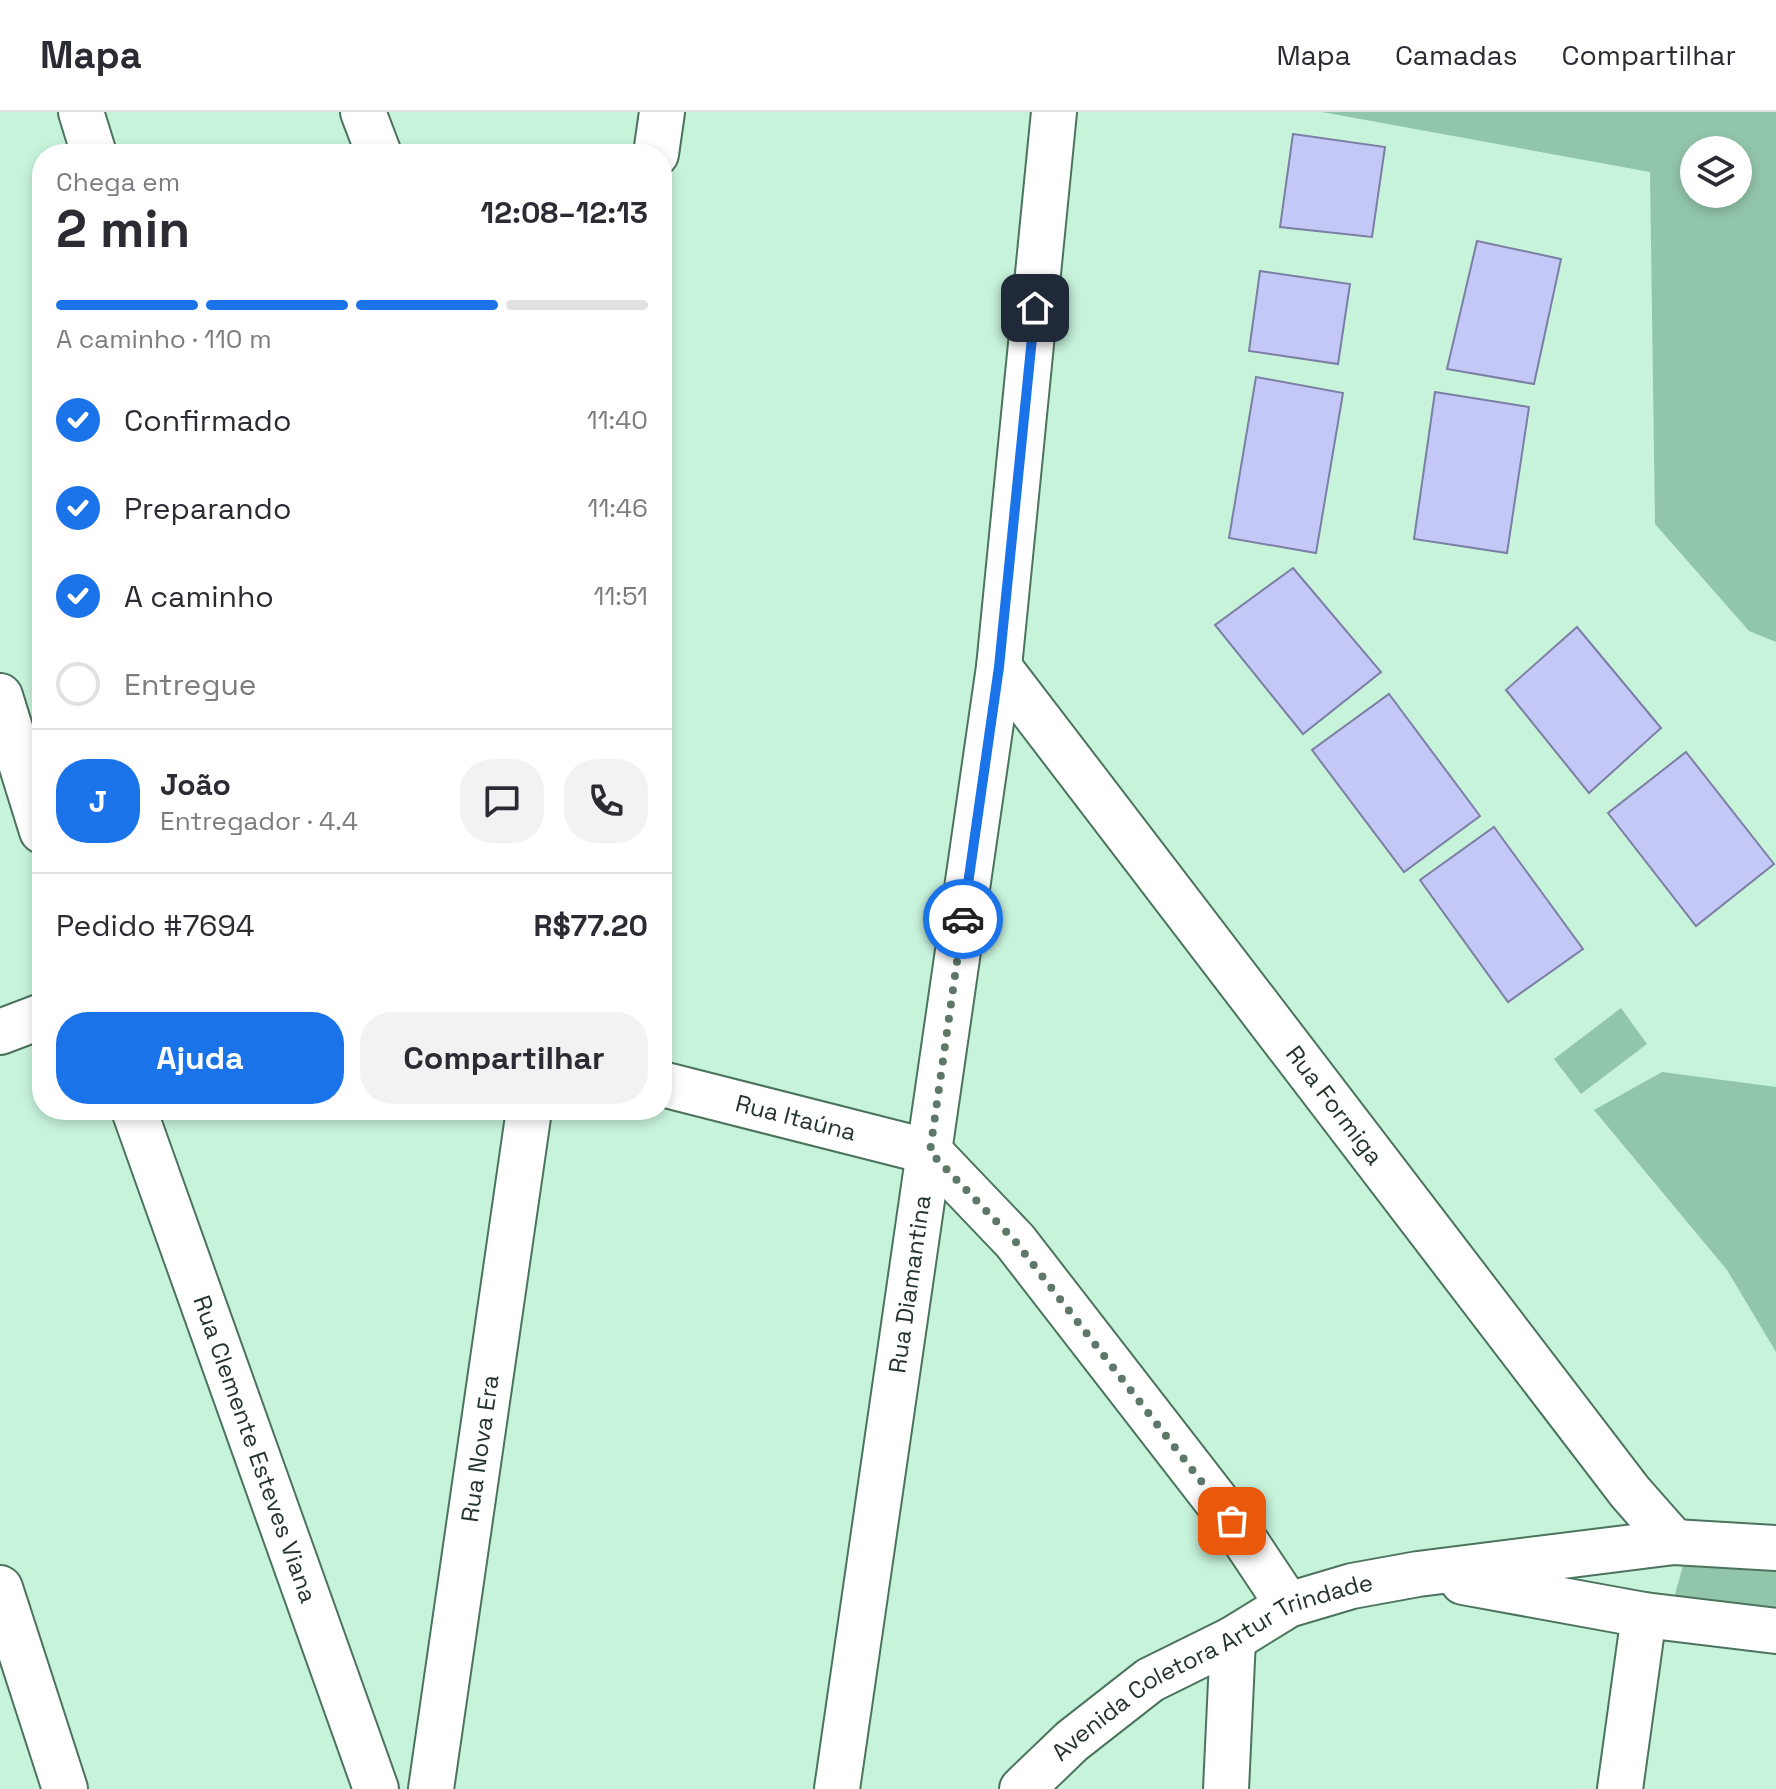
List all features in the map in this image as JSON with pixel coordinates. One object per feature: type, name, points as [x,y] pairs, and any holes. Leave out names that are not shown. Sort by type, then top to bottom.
[{"type":"street","points":[[81,112],[91,144]]},
{"type":"street","points":[[363,112],[375,144]]},
{"type":"street","points":[[657,144],[662,112]]},
{"type":"street","name":"Rua Diamantina","points":[[837,1789],[999,667],[1054,112]]},
{"type":"street","name":"Rua Formiga","points":[[999,667],[1630,1492],[1674,1542]]},
{"type":"street","points":[[0,696],[32,799]]},
{"type":"street","points":[[0,1032],[32,1020]]},
{"type":"street","name":"Rua Itaúna","points":[[672,1087],[930,1152]]},
{"type":"street","name":"Rua Clemente Esteves Viana","points":[[138,1120],[376,1789]]},
{"type":"street","name":"Rua Nova Era","points":[[431,1789],[528,1120]]},
{"type":"street","points":[[930,1152],[1015,1241],[1232,1521],[1288,1605]]},
{"type":"street","points":[[1620,1789],[1646,1590],[1655,1567],[1674,1542]]},
{"type":"street","name":"Avenida Coletora Artur Trindade","points":[[1022,1789],[1072,1741],[1150,1680],[1233,1639],[1288,1605],[1352,1586],[1418,1574],[1674,1542],[1776,1548]]},
{"type":"street","name":"Avenida Coletora Artur Trindade","points":[[1418,1574],[1644,1615],[1776,1631]]},
{"type":"street","points":[[0,1588],[65,1789]]},
{"type":"street","points":[[1226,1789],[1233,1639]]},
{"type":"green space","points":[[1322,112],[1776,112],[1776,642],[1749,631],[1655,524],[1650,172]]},
{"type":"green space","points":[[1621,1008],[1647,1044],[1581,1094],[1554,1059]]},
{"type":"green space","points":[[1662,1072],[1776,1087],[1776,1352],[1727,1270],[1594,1110]]},
{"type":"green space","points":[[1685,1558],[1776,1563],[1776,1612],[1674,1598]]},
{"type":"building","points":[[1293,134],[1385,147],[1372,237],[1280,227]]},
{"type":"building","points":[[1477,241],[1561,259],[1534,384],[1447,369]]},
{"type":"building","points":[[1260,271],[1350,284],[1338,364],[1249,351]]},
{"type":"building","points":[[1256,377],[1343,393],[1316,553],[1229,538]]},
{"type":"building","points":[[1435,392],[1529,407],[1507,553],[1414,539]]},
{"type":"building","points":[[1293,568],[1381,672],[1303,734],[1215,625]]},
{"type":"building","points":[[1577,627],[1661,728],[1589,793],[1506,690]]},
{"type":"building","points":[[1389,694],[1480,816],[1404,872],[1312,750]]},
{"type":"building","points":[[1686,752],[1774,864],[1696,926],[1608,813]]},
{"type":"building","points":[[1494,827],[1583,949],[1508,1002],[1420,880]]},
{"type":"way so far","points":[[963,919],[930,1152],[1015,1241],[1232,1521]]},
{"type":"route","points":[[963,919],[999,667],[1035,308]]}]
